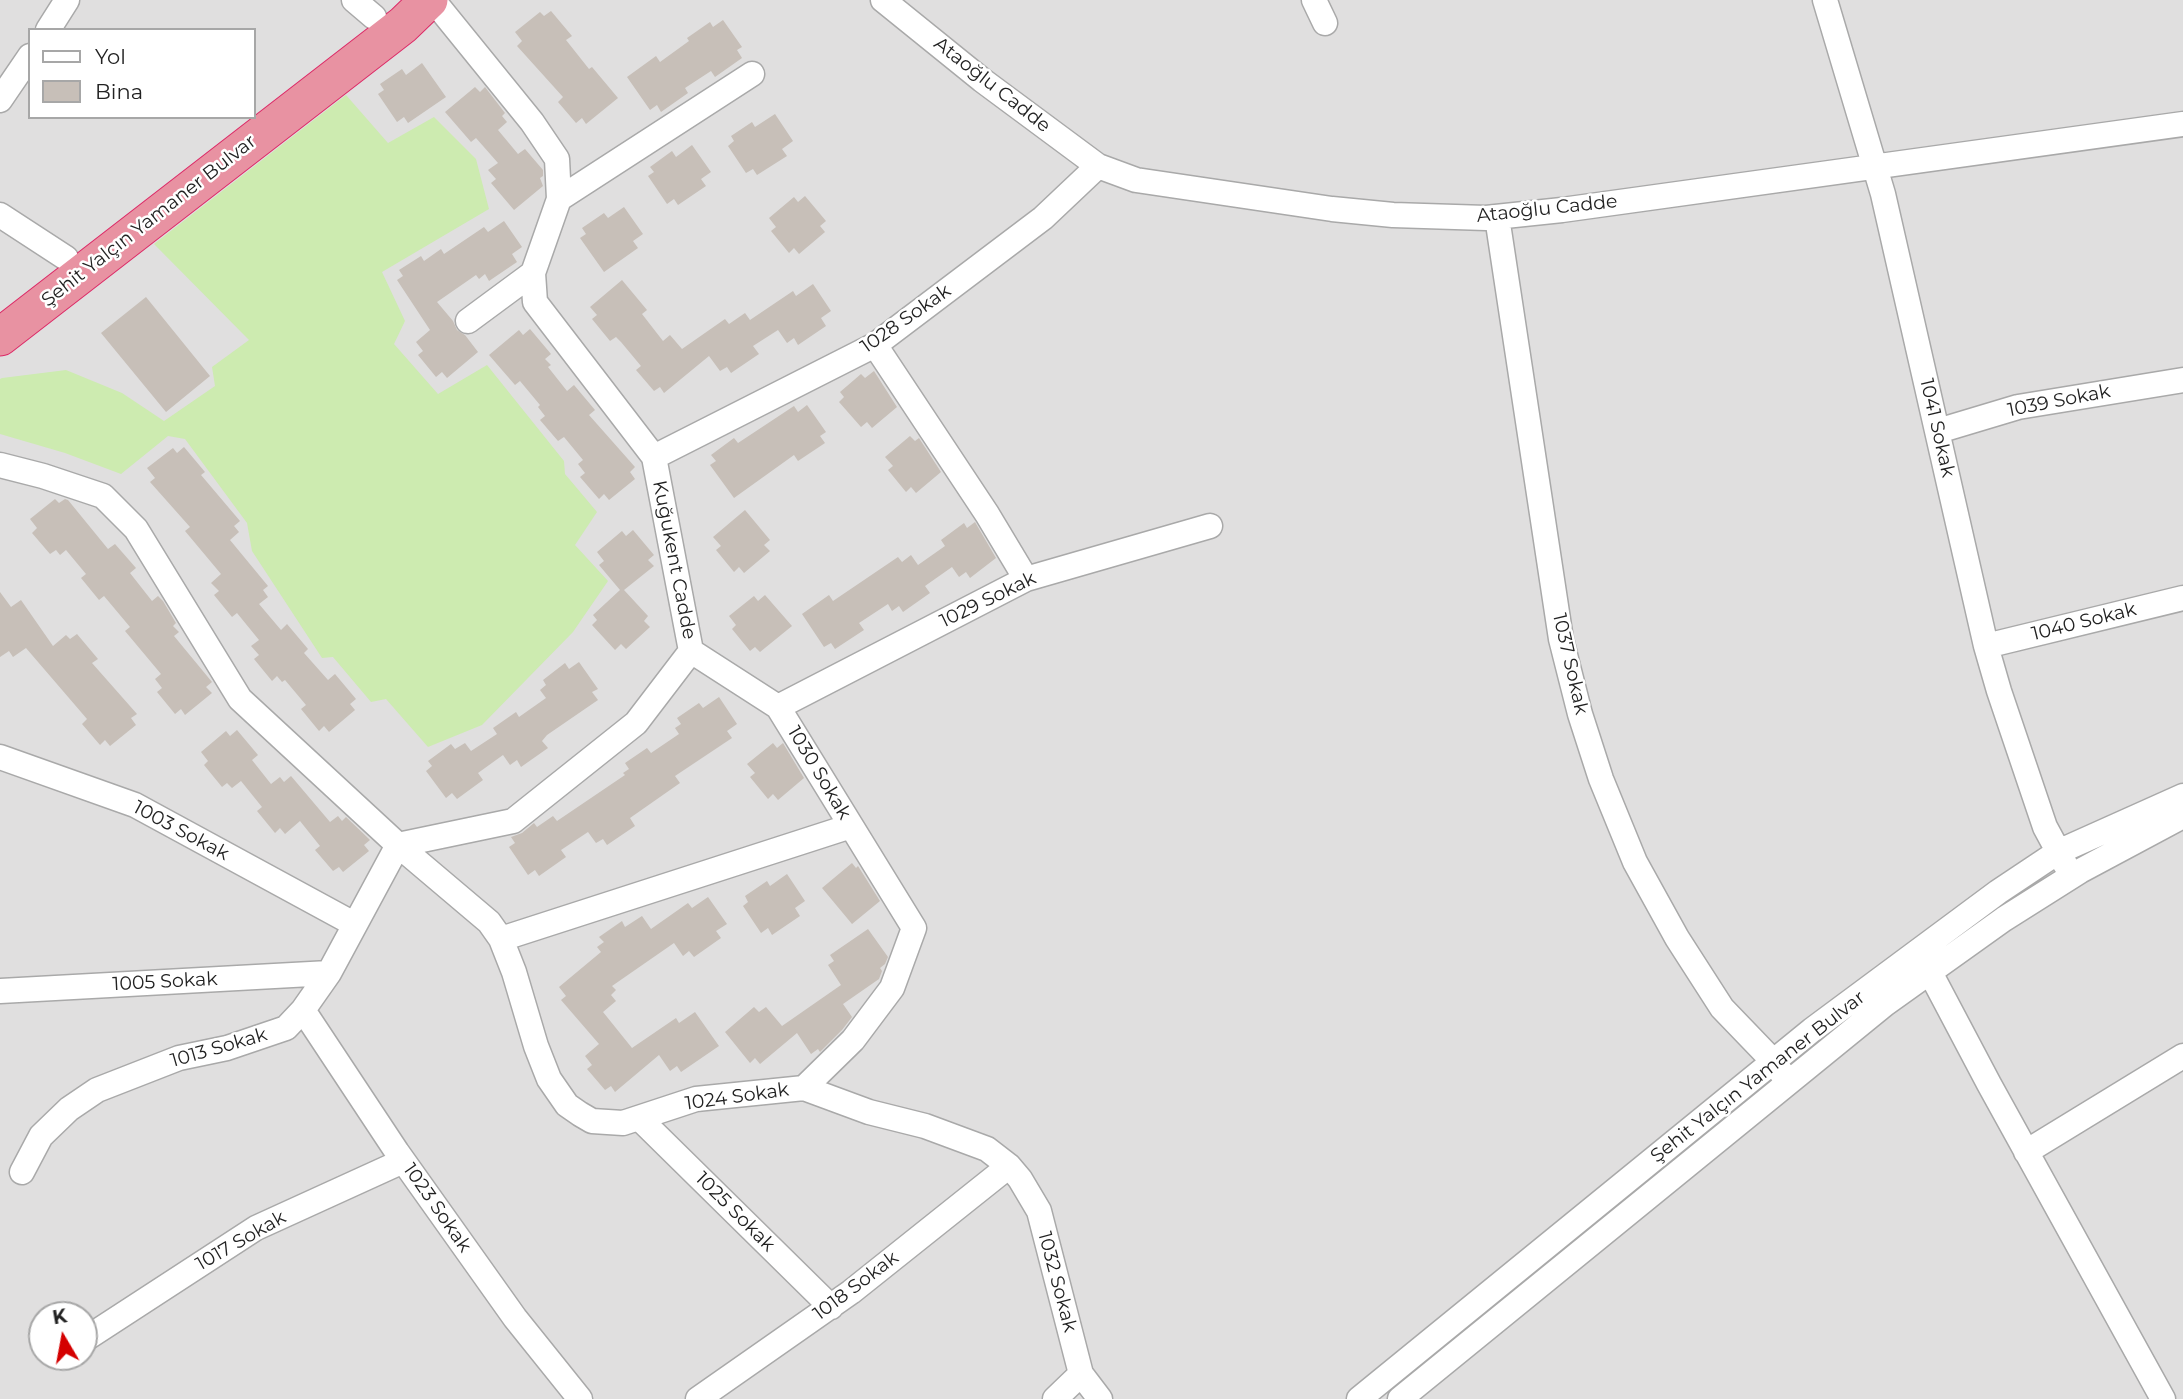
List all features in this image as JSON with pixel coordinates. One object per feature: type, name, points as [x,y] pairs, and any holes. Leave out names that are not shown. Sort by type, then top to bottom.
[{"type":"highway","name":"Şehit Yalçın Yamaner Bulvar","points":[[0,337],[393,33],[431,0]]},
{"type":"highway","name":"Şehit Yalçın Yamaner Bulvar","points":[[256,110],[374,6]]},
{"type":"highway","name":"Şehit Yalçın Yamaner Bulvar","points":[[0,308],[244,119]]},
{"type":"street","points":[[49,28],[67,0]]},
{"type":"street","name":"Kuğukent Cadde","points":[[398,845],[513,821],[636,723],[691,651],[654,457],[535,302],[533,273],[559,199],[556,159],[532,122],[431,0]]},
{"type":"street","name":"Ataoğlu Cadde","points":[[883,0],[982,80],[1098,166],[1136,180],[1332,209],[1393,215],[1497,217],[1875,168],[2183,124]]},
{"type":"street","points":[[1314,0],[1325,23]]},
{"type":"street","name":"1041 Sokak","points":[[1825,0],[1875,168],[1986,646],[2045,827],[2072,876]]},
{"type":"street","points":[[0,100],[28,59]]},
{"type":"street","points":[[559,199],[752,74]]},
{"type":"street","name":"1028 Sokak","points":[[654,457],[875,345],[1044,218],[1098,166]]},
{"type":"street","points":[[0,215],[66,258]]},
{"type":"street","name":"1037 Sokak","points":[[1497,217],[1562,639],[1580,714],[1601,779],[1635,862],[1676,938],[1722,1008],[1774,1062],[1788,1082]]},
{"type":"street","points":[[468,321],[533,273]]},
{"type":"street","points":[[875,345],[987,514],[1026,579]]},
{"type":"street","name":"1039 Sokak","points":[[1938,431],[2018,407],[2183,380]]},
{"type":"street","points":[[0,465],[103,496],[136,529],[240,699],[398,845]]},
{"type":"street","name":"1029 Sokak","points":[[778,706],[1026,579],[1210,526]]},
{"type":"street","name":"1040 Sokak","points":[[1986,646],[2183,597]]},
{"type":"street","name":"1030 Sokak","points":[[691,651],[778,706],[914,928],[892,988],[853,1040],[804,1088]]},
{"type":"street","name":"1003 Sokak","points":[[0,757],[135,805],[354,924]]},
{"type":"street","name":"Şehit Yalçın Yamaner Bulvar","points":[[1359,1399],[1812,1030],[1925,962],[1998,892],[2058,852],[2183,796]]},
{"type":"street","points":[[1400,1399],[1528,1292],[1668,1183],[1885,1004],[1925,962],[2004,919],[2072,876],[2183,816]]},
{"type":"street","points":[[501,939],[851,826]]},
{"type":"street","name":"1013 Sokak","points":[[22,1172],[41,1136],[69,1109],[97,1090],[179,1058],[227,1048],[286,1028],[303,1010],[329,973],[398,845]]},
{"type":"street","name":"1024 Sokak","points":[[398,845],[489,922],[501,939],[514,972],[549,1079],[567,1105],[593,1121],[623,1123],[696,1099],[804,1088],[869,1112],[925,1126],[987,1149],[1009,1166]]},
{"type":"street","points":[[1925,962],[2026,1152],[2163,1399]]},
{"type":"street","name":"1005 Sokak","points":[[0,991],[329,973]]},
{"type":"street","name":"1023 Sokak","points":[[303,1010],[403,1161],[515,1318],[580,1399]]},
{"type":"street","points":[[2026,1152],[2183,1056]]},
{"type":"street","name":"1025 Sokak","points":[[639,1118],[831,1307]]},
{"type":"street","name":"1017 Sokak","points":[[98,1331],[256,1228],[403,1161]]},
{"type":"street","name":"1018 Sokak","points":[[698,1399],[831,1307],[1009,1166]]},
{"type":"street","name":"1032 Sokak","points":[[1009,1166],[1039,1211],[1081,1374],[1100,1399]]},
{"type":"street","points":[[1055,1399],[1081,1374]]},
{"type":"street","points":[[2172,1399],[2183,1395]]},
{"type":"shaded area","points":[[0,0],[2183,0],[2183,1399],[0,1399]]},
{"type":"green space","points":[[346,95],[388,143],[434,117],[476,159],[489,209],[382,272],[405,321],[394,344],[438,394],[487,365],[564,461],[565,474],[597,512],[575,545],[608,581],[573,632],[482,725],[428,747],[386,699],[371,702],[333,657],[322,658],[252,551],[247,523],[185,439],[168,436],[121,474],[65,453],[0,434],[2,378],[66,370],[122,393],[164,421],[215,386],[212,367],[249,340],[154,244]]},
{"type":"building","points":[[551,11],[572,36],[566,40],[589,69],[592,67],[618,98],[586,124],[582,118],[576,123],[558,102],[563,97],[517,46],[522,41],[515,32],[540,12],[544,16]]},
{"type":"building","points":[[723,20],[742,47],[737,50],[742,58],[715,77],[711,71],[685,88],[688,93],[661,112],[657,105],[650,110],[627,77],[656,56],[660,62],[710,22],[713,27]]},
{"type":"building","points":[[422,63],[446,97],[408,123],[404,117],[397,122],[378,94],[384,90],[380,84],[402,69],[406,75]]},
{"type":"building","points":[[475,87],[480,92],[485,87],[505,113],[502,116],[507,122],[498,130],[518,154],[525,149],[543,170],[543,176],[540,178],[543,186],[514,210],[491,183],[496,179],[488,170],[498,163],[476,138],[471,142],[445,112]]},
{"type":"building","points":[[775,114],[793,141],[782,149],[787,156],[757,175],[753,169],[746,173],[728,146],[734,141],[731,136],[752,122],[755,127]]},
{"type":"building","points":[[692,145],[711,172],[701,179],[706,186],[678,205],[674,199],[667,204],[648,176],[654,172],[650,167],[672,151],[676,157]]},
{"type":"building","points":[[805,196],[826,221],[820,226],[825,232],[799,254],[794,248],[789,253],[771,231],[776,227],[769,218],[794,197],[798,202]]},
{"type":"building","points":[[624,207],[643,234],[633,241],[638,248],[604,272],[580,238],[586,234],[582,228],[604,213],[608,218]]},
{"type":"building","points":[[504,221],[522,247],[512,254],[517,262],[489,281],[485,274],[479,279],[476,275],[437,302],[457,330],[465,335],[478,352],[447,378],[442,372],[436,377],[418,355],[423,351],[416,342],[430,330],[397,280],[403,276],[399,270],[421,256],[424,261],[441,249],[444,254],[484,227],[488,232]]},
{"type":"building","points":[[622,280],[647,310],[642,314],[663,341],[670,335],[682,349],[725,319],[729,324],[745,313],[750,320],[793,291],[796,296],[813,284],[831,311],[821,318],[826,326],[798,345],[794,338],[787,343],[778,330],[753,346],[759,354],[731,373],[727,367],[720,371],[709,356],[664,393],[660,387],[654,391],[636,370],[641,366],[621,342],[616,337],[610,341],[592,319],[597,315],[590,307]]},
{"type":"building","points":[[146,297],[210,376],[166,412],[101,333]]},
{"type":"building","points":[[530,329],[551,354],[545,359],[551,365],[548,367],[567,391],[574,385],[595,410],[589,415],[635,467],[630,472],[635,479],[609,500],[604,494],[599,499],[580,477],[585,473],[578,464],[583,460],[564,437],[558,441],[540,420],[545,416],[538,407],[540,405],[520,381],[515,385],[489,355],[519,330],[523,335]]},
{"type":"building","points":[[874,371],[897,407],[872,428],[867,422],[861,427],[839,402],[844,397],[840,392],[861,374],[865,378]]},
{"type":"building","points":[[807,405],[826,432],[820,436],[825,443],[798,461],[794,455],[734,498],[710,465],[716,461],[711,455],[734,438],[738,443],[794,406],[798,412]]},
{"type":"building","points":[[910,436],[915,441],[919,438],[941,472],[916,493],[911,487],[906,492],[888,470],[893,466],[885,457]]},
{"type":"building","points":[[184,447],[205,472],[201,475],[240,521],[234,526],[239,532],[230,540],[268,586],[263,590],[268,597],[259,604],[281,630],[287,624],[308,649],[304,653],[328,680],[335,674],[356,699],[350,704],[355,710],[329,732],[324,726],[319,731],[301,709],[306,705],[285,680],[282,682],[277,676],[272,681],[254,659],[259,655],[251,646],[259,640],[237,613],[232,617],[214,595],[219,591],[211,583],[221,574],[185,531],[190,527],[150,482],[155,478],[147,468],[173,448],[177,453]]},
{"type":"building","points":[[55,499],[59,503],[68,500],[108,549],[115,544],[136,568],[130,573],[152,601],[158,596],[163,601],[176,623],[173,626],[179,632],[174,636],[212,682],[206,687],[212,693],[185,715],[181,709],[175,714],[157,692],[162,688],[155,679],[161,674],[125,631],[130,627],[104,596],[99,600],[81,578],[86,574],[66,550],[60,555],[56,550],[50,554],[32,533],[37,528],[30,519]]},
{"type":"building","points":[[745,510],[770,540],[764,545],[770,551],[744,573],[739,567],[734,572],[716,550],[721,546],[713,537]]},
{"type":"building","points":[[975,522],[996,558],[970,578],[966,572],[959,577],[952,567],[925,586],[930,593],[903,612],[899,606],[892,611],[888,604],[859,623],[864,630],[835,649],[831,643],[824,647],[802,614],[829,595],[833,601],[898,557],[902,562],[911,555],[918,565],[945,546],[941,540],[964,523],[967,528]]},
{"type":"building","points":[[633,530],[654,555],[648,560],[654,566],[624,590],[648,616],[644,621],[650,627],[626,649],[621,644],[615,650],[592,625],[597,620],[593,615],[620,590],[599,565],[604,561],[597,552],[622,531],[626,536]]},
{"type":"building","points":[[0,592],[11,607],[21,600],[53,646],[66,635],[70,639],[77,634],[98,659],[92,663],[137,714],[131,718],[136,725],[110,746],[105,740],[100,745],[82,724],[87,719],[26,648],[13,657],[9,651],[0,657]]},
{"type":"building","points":[[765,595],[792,626],[760,652],[755,647],[750,651],[732,629],[736,625],[729,616],[754,596],[758,601]]},
{"type":"building","points":[[579,662],[598,689],[592,692],[598,700],[547,735],[542,741],[548,748],[521,767],[517,760],[510,765],[503,755],[478,773],[483,780],[457,799],[452,793],[446,798],[426,771],[432,766],[428,761],[451,744],[455,749],[465,743],[471,751],[497,734],[493,728],[516,712],[519,717],[546,698],[540,690],[546,685],[543,680],[565,663],[569,669]]},
{"type":"building","points":[[719,697],[737,724],[727,731],[732,738],[675,776],[680,783],[630,818],[635,826],[607,845],[603,839],[596,843],[588,832],[561,850],[566,857],[539,876],[535,870],[528,875],[509,847],[515,843],[511,837],[522,833],[534,823],[537,827],[553,816],[557,821],[625,775],[623,773],[629,769],[625,763],[647,748],[651,753],[679,734],[675,728],[681,724],[677,718],[699,703],[703,708]]},
{"type":"building","points":[[237,730],[258,755],[252,760],[271,784],[280,777],[284,782],[291,776],[330,822],[338,816],[342,821],[346,817],[368,838],[370,840],[364,845],[369,851],[343,872],[339,867],[333,871],[315,850],[320,846],[300,821],[285,834],[280,828],[275,833],[257,811],[262,807],[241,781],[232,788],[227,783],[222,787],[204,765],[208,761],[201,752],[226,731],[230,736]]},
{"type":"building","points":[[773,743],[777,748],[783,743],[804,778],[778,800],[773,794],[768,799],[750,777],[755,773],[747,764]]},
{"type":"building","points":[[852,863],[856,868],[858,866],[880,901],[852,924],[822,888]]},
{"type":"building","points":[[787,874],[805,901],[795,908],[800,916],[772,935],[768,928],[761,933],[743,906],[748,902],[745,896],[767,881],[770,886]]},
{"type":"building","points":[[708,897],[727,924],[716,931],[721,938],[694,957],[689,951],[683,956],[674,943],[612,986],[616,990],[611,995],[616,1001],[603,1012],[632,1048],[676,1018],[679,1023],[695,1012],[719,1046],[681,1072],[677,1066],[670,1071],[659,1055],[615,1092],[611,1086],[605,1090],[587,1069],[592,1065],[585,1056],[599,1044],[561,1000],[566,996],[559,987],[601,952],[597,947],[604,942],[599,937],[622,921],[625,927],[642,916],[651,929],[688,903],[692,908]]},
{"type":"building","points":[[868,929],[888,957],[880,968],[882,971],[879,979],[843,1004],[852,1017],[842,1030],[820,1052],[818,1049],[811,1054],[797,1033],[760,1064],[755,1058],[750,1063],[725,1032],[754,1007],[759,1012],[766,1007],[782,1026],[841,985],[828,965],[834,961],[830,955]]}]
